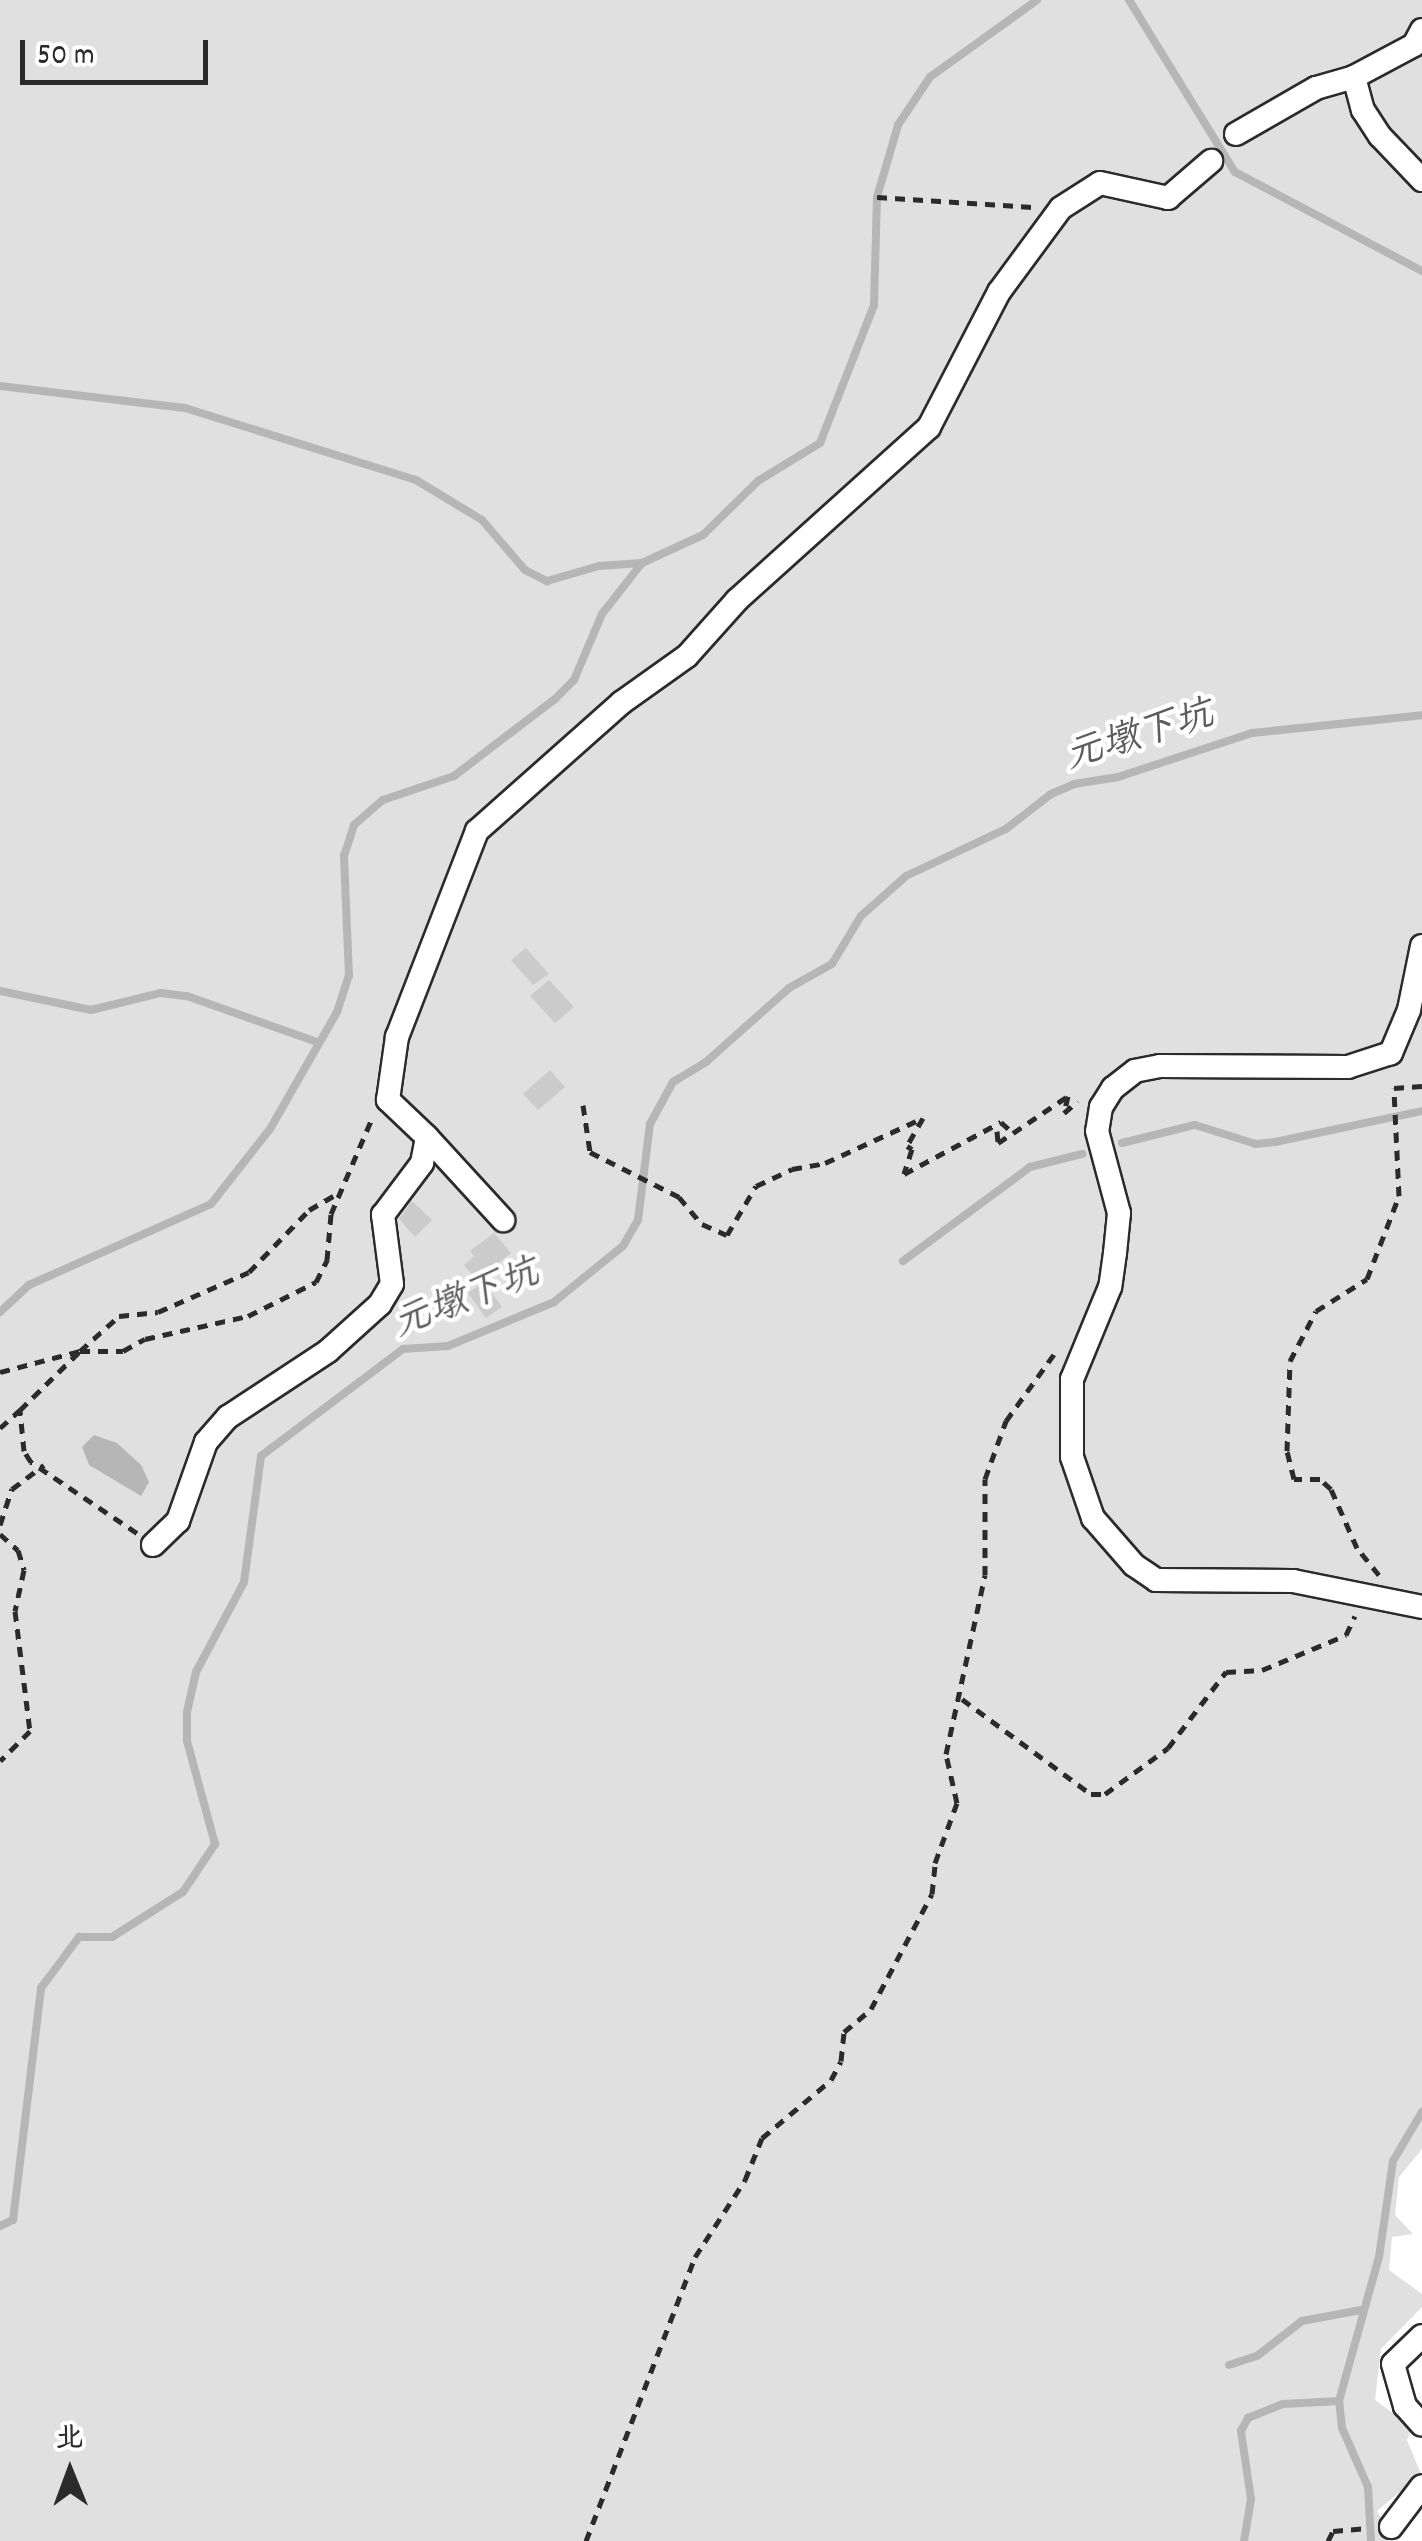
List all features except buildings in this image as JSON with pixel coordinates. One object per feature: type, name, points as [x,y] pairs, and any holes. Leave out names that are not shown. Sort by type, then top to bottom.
[{"type":"street","points":[[1236,134],[1316,88],[1354,77],[1414,45],[1422,30]]},
{"type":"street","points":[[1354,77],[1372,123],[1422,180]]},
{"type":"street","points":[[503,1220],[428,1136],[388,1100],[397,1038],[477,831],[621,703],[687,656],[737,600],[930,427],[1000,292],[1061,208],[1100,183],[1168,198],[1211,160]]},
{"type":"street","points":[[1422,946],[1409,1010],[1391,1053],[1348,1067],[1160,1066],[1135,1071],[1106,1098],[1098,1131],[1119,1213],[1110,1287],[1072,1379],[1072,1457],[1093,1518],[1134,1566],[1156,1580],[1292,1581],[1422,1607]]},
{"type":"street","points":[[153,1544],[178,1521],[206,1442],[228,1417],[328,1351],[380,1304],[392,1284],[383,1215],[422,1163],[428,1136]]},
{"type":"street","points":[[1422,2336],[1393,2364],[1405,2406],[1422,2425]]},
{"type":"street","points":[[1390,2526],[1422,2486]]},
{"type":"path","points":[[877,196],[1061,208]]},
{"type":"path","points":[[1396,1602],[1393,1588],[1356,1548],[1331,1489],[1320,1479],[1294,1479],[1286,1406],[1290,1361],[1307,1322],[1328,1301],[1367,1279],[1378,1243],[1391,1225],[1401,1181],[1390,1102],[1394,1088],[1422,1086]]},
{"type":"path","points":[[998,1129],[998,1143],[1068,1096],[1064,1113],[1092,1090],[1106,1098]]},
{"type":"path","points":[[0,1372],[80,1352],[123,1351],[144,1339],[248,1316],[302,1292],[323,1272],[340,1192],[376,1107],[388,1100]]},
{"type":"path","points":[[582,1105],[590,1152],[679,1197],[702,1224],[727,1235],[756,1186],[792,1168],[825,1164],[923,1118],[908,1146],[912,1149],[904,1174],[1010,1124],[1013,1133]]},
{"type":"path","points":[[0,1428],[119,1316],[158,1312],[250,1272],[309,1210],[340,1192]]},
{"type":"path","points":[[586,2541],[694,2257],[745,2180],[762,2138],[831,2080],[842,2060],[844,2032],[871,2009],[932,1894],[934,1862],[956,1802],[946,1754],[962,1699],[985,1575],[985,1479],[1006,1421],[1063,1342]]},
{"type":"path","points":[[20,1410],[24,1451],[153,1544]]},
{"type":"path","points":[[0,1525],[12,1489],[44,1465]]},
{"type":"path","points":[[0,1534],[18,1550],[24,1570],[16,1610],[30,1731],[0,1762]]},
{"type":"path","points":[[962,1699],[1090,1794],[1105,1794],[1168,1748],[1226,1672],[1262,1670],[1346,1634],[1354,1622]]},
{"type":"path","points":[[1328,2541],[1333,2530],[1390,2526]]},
{"type":"shaded area","points":[[0,0],[1422,0],[1422,2149],[1399,2177],[1395,2215],[1413,2234],[1392,2237],[1389,2270],[1422,2294],[1422,2307],[1381,2349],[1375,2400],[1412,2427],[1407,2440],[1421,2474],[1377,2511],[1394,2541],[0,2541]]},
{"type":"shaded area","points":[[94,1435],[117,1443],[141,1465],[149,1482],[141,1496],[89,1465],[82,1447]]},
{"type":"waterway","points":[[0,1312],[29,1285],[211,1204],[270,1129],[337,1012],[349,976],[344,856],[354,825],[383,800],[454,776],[555,699],[574,680],[602,614],[642,563],[703,535],[758,481],[820,443],[874,305],[877,197],[898,125],[930,77],[1037,0]]},
{"type":"waterway","points":[[1129,0],[1235,172],[1422,271]]},
{"type":"waterway","points":[[0,386],[185,408],[416,480],[482,520],[525,570],[547,581],[599,566],[642,563]]},
{"type":"waterway","name":"元墩下坑","points":[[0,2226],[13,2220],[41,1988],[79,1937],[112,1937],[183,1892],[215,1844],[187,1741],[187,1712],[196,1672],[244,1582],[261,1456],[403,1349],[448,1346],[554,1302],[623,1246],[638,1220],[650,1124],[673,1082],[706,1062],[789,988],[832,964],[861,916],[906,876],[1006,829],[1051,794],[1074,784],[1118,777],[1252,733],[1422,715]]},
{"type":"waterway","points":[[0,991],[91,1010],[161,993],[187,996],[317,1042]]},
{"type":"waterway","points":[[1122,1143],[1195,1125],[1256,1144],[1275,1142],[1422,1111]]},
{"type":"waterway","points":[[903,1261],[1030,1167],[1082,1154]]},
{"type":"waterway","points":[[1371,2541],[1368,2487],[1342,2428],[1339,2401],[1379,2257],[1393,2161],[1422,2112]]},
{"type":"waterway","points":[[1229,2365],[1257,2356],[1302,2321],[1361,2310]]},
{"type":"waterway","points":[[1244,2541],[1251,2499],[1241,2431],[1248,2418],[1283,2404],[1339,2401]]}]
